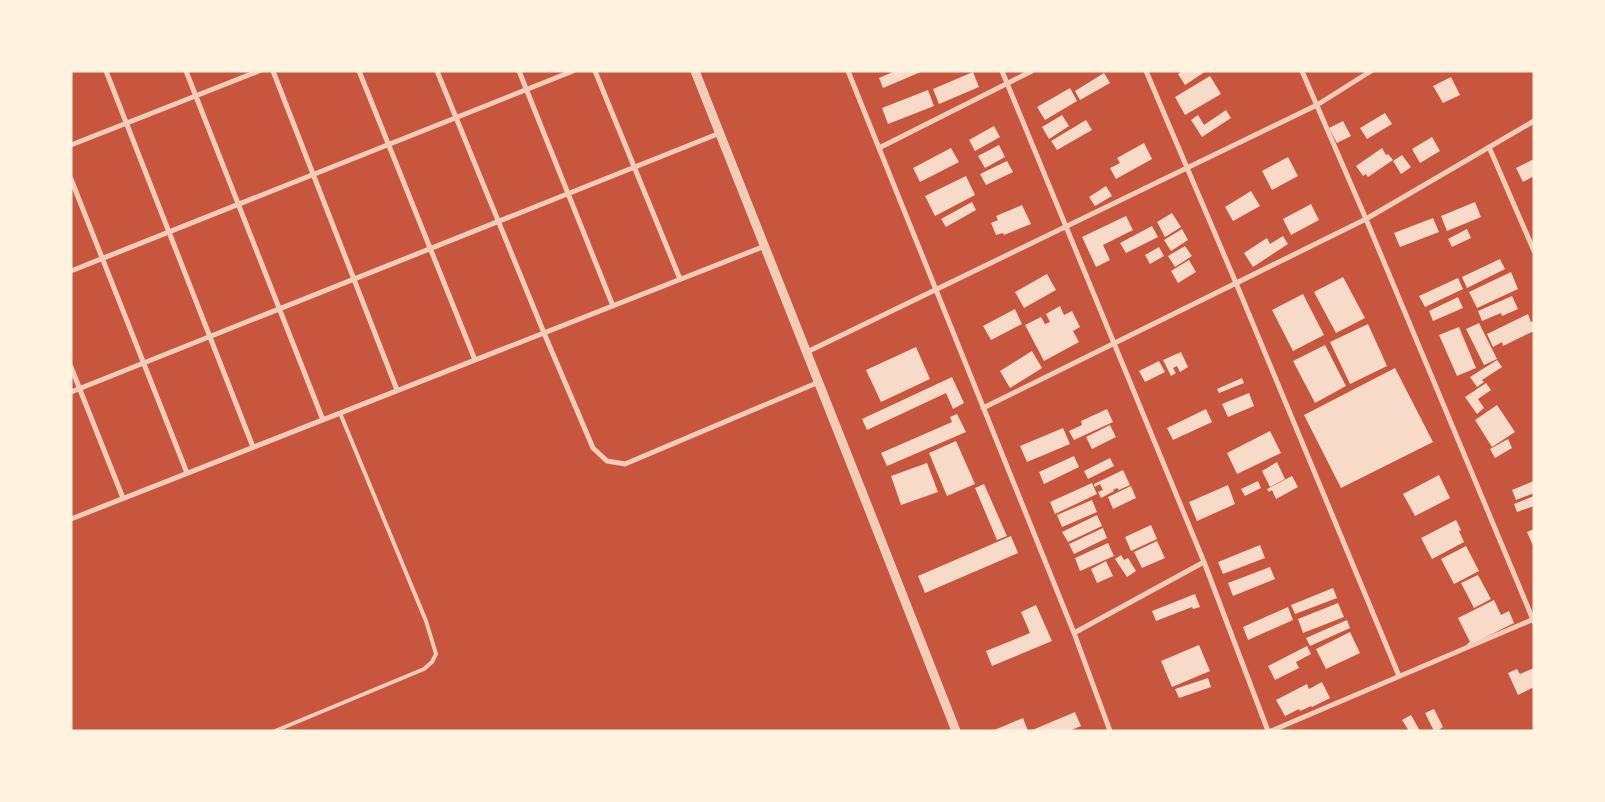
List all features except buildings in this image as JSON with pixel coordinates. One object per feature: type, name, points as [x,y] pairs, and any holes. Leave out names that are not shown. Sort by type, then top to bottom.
[{"type":"street","points":[[106,71],[254,447]]},
{"type":"street","points":[[186,71],[323,420]]},
{"type":"street","points":[[71,145],[259,71]]},
{"type":"street","points":[[273,71],[398,390]]},
{"type":"street","points":[[359,71],[475,360]]},
{"type":"street","points":[[437,71],[593,448],[607,462],[625,464],[819,382]]},
{"type":"street","points":[[519,71],[613,306]]},
{"type":"street","points":[[71,271],[573,71]]},
{"type":"street","points":[[595,71],[680,279]]},
{"type":"street","points":[[695,71],[956,731]]},
{"type":"street","points":[[848,71],[1074,633],[1110,731]]},
{"type":"street","points":[[1002,71],[1204,562],[1270,731],[1533,620],[1366,218],[1302,71]]},
{"type":"street","points":[[879,148],[1032,71]]},
{"type":"street","points":[[1146,71],[1399,676]]},
{"type":"street","points":[[807,352],[1317,104],[1372,71]]},
{"type":"street","points":[[983,408],[1366,218],[1534,121]]},
{"type":"street","points":[[71,392],[720,133]]},
{"type":"street","points":[[1489,147],[1534,251]]},
{"type":"street","points":[[71,180],[187,473]]},
{"type":"street","points":[[71,519],[765,246]]},
{"type":"street","points":[[71,368],[123,498]]},
{"type":"street","points":[[1074,633],[1204,562]]},
{"type":"lane","points":[[275,731],[424,670],[432,662],[436,654],[426,621],[340,413]]}]
